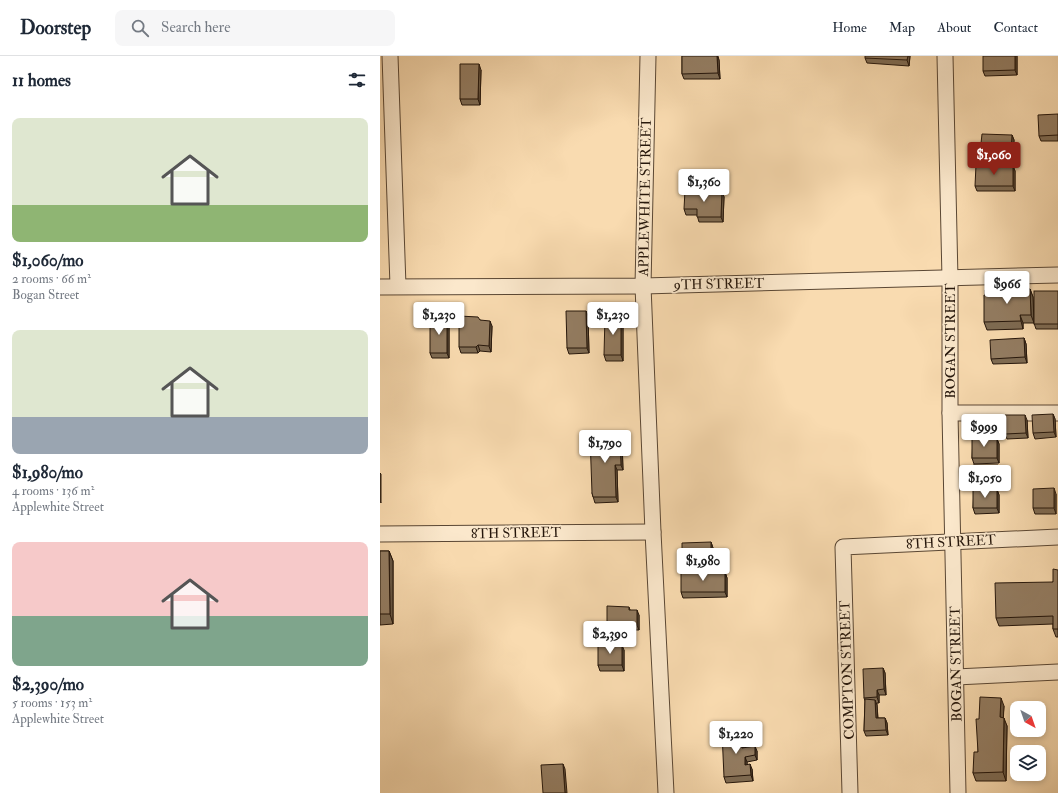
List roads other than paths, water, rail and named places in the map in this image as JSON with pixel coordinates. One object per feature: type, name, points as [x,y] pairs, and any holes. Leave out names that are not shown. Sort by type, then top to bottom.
[{"type":"street","points":[[390,56],[398,286]]},
{"type":"street","name":"APPLEWHITE STREET","points":[[648,56],[643,286],[666,793]]},
{"type":"street","name":"BOGAN STREET","points":[[945,56],[950,278],[950,413],[958,793]]},
{"type":"street","name":"9TH STREET","points":[[380,287],[643,286],[1058,275]]},
{"type":"street","points":[[950,413],[1058,413]]},
{"type":"street","name":"8TH STREET","points":[[380,534],[653,532]]},
{"type":"street","name":"8TH STREET","points":[[843,547],[1058,537]]},
{"type":"street","name":"COMPTON STREET","points":[[843,547],[850,793]]},
{"type":"street","points":[[956,677],[1058,672]]}]
